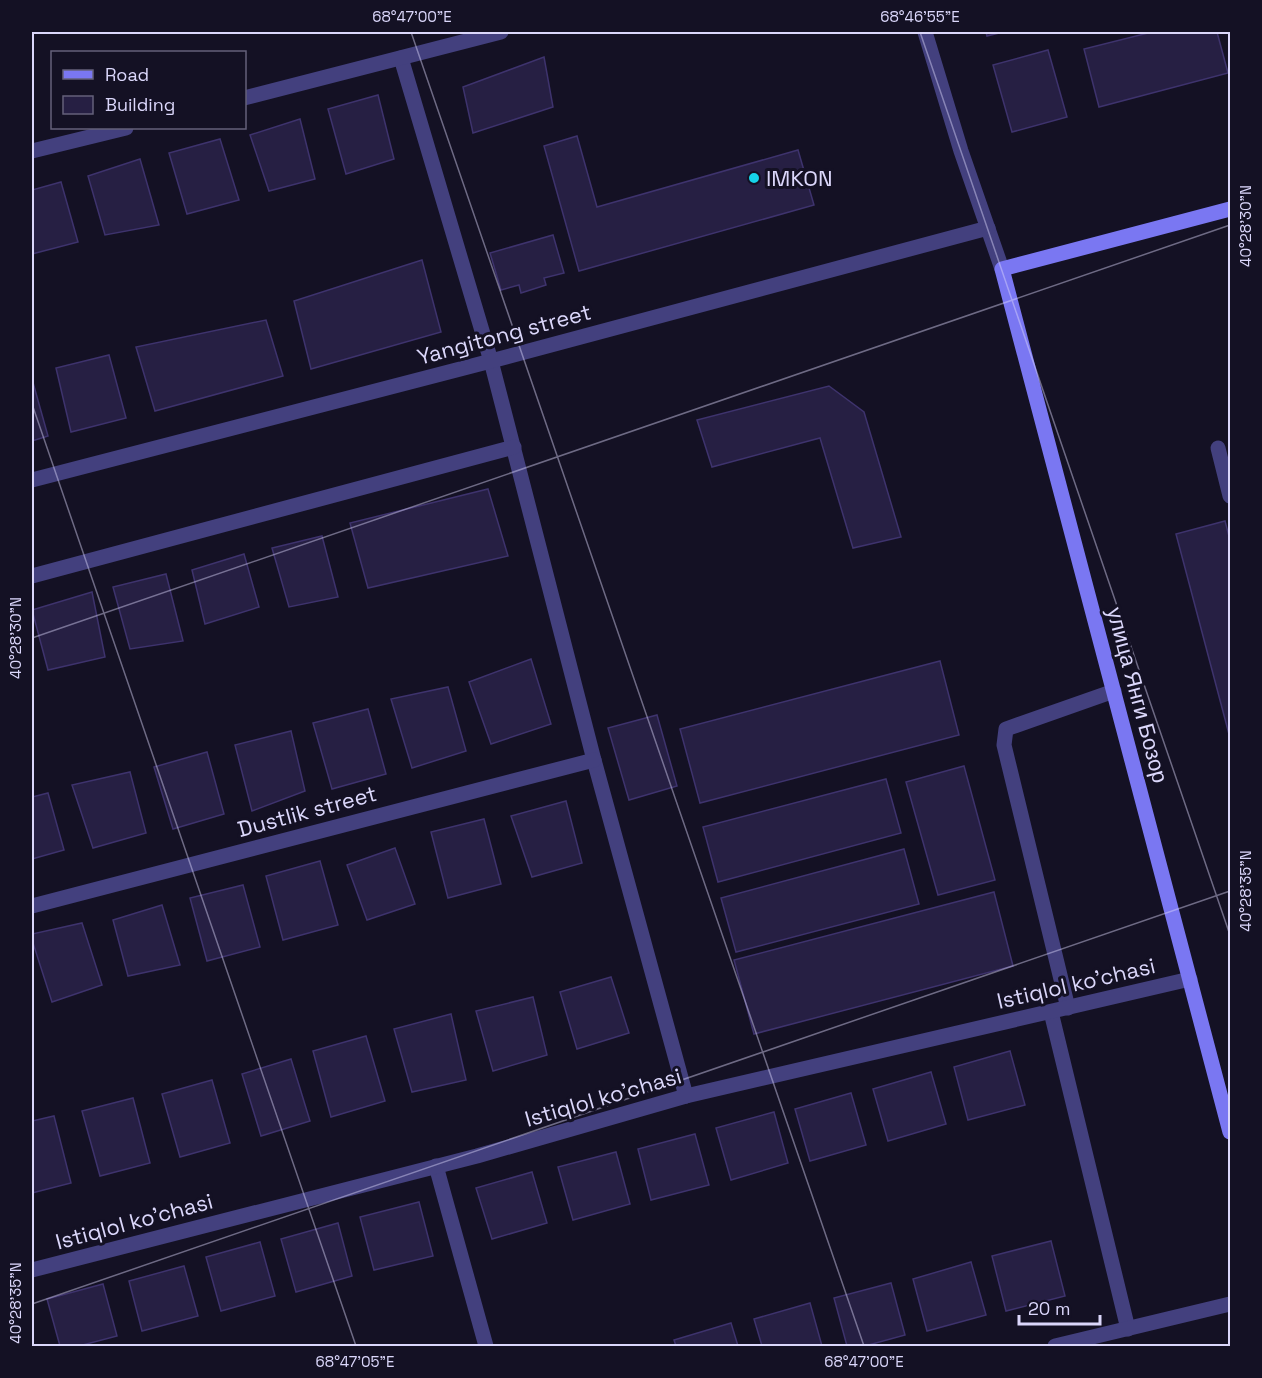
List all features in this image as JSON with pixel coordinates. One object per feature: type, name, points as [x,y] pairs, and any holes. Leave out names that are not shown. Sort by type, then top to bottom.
[{"type":"street","points":[[246,97],[501,32]]},
{"type":"street","points":[[925,32],[961,151],[1002,269],[1230,209]]},
{"type":"street","points":[[401,58],[514,447],[594,760],[686,1096]]},
{"type":"street","points":[[32,152],[122,129]]},
{"type":"street","name":"Yangitong street","points":[[32,480],[988,228]]},
{"type":"street","name":"улица Янги Бозор","points":[[1002,269],[1230,1132]]},
{"type":"street","points":[[32,576],[514,447]]},
{"type":"street","points":[[1218,448],[1230,496]]},
{"type":"street","points":[[1068,1008],[1004,745],[1006,729],[1114,691]]},
{"type":"street","name":"Dustlik street","points":[[32,906],[594,760]]},
{"type":"street","name":"Istiqlol ko'chasi","points":[[32,1270],[477,1156],[686,1096],[1190,978]]},
{"type":"street","points":[[1051,1012],[1128,1329]]},
{"type":"street","points":[[436,1166],[486,1347]]},
{"type":"street","points":[[1055,1347],[1230,1305]]},
{"type":"building","points":[[986,32],[1003,32],[987,36]]},
{"type":"building","points":[[1152,32],[1217,32],[1228,73],[1099,107],[1084,49]]},
{"type":"building","points":[[1048,50],[1067,117],[1012,132],[993,65]]},
{"type":"building","points":[[544,57],[553,107],[473,133],[463,87]]},
{"type":"building","points":[[378,95],[394,159],[346,174],[328,109]]},
{"type":"building","points":[[300,119],[315,179],[269,191],[250,135]]},
{"type":"building","name":"IMKON","points":[[577,136],[597,207],[798,150],[814,205],[579,271],[544,146]]},
{"type":"building","points":[[220,139],[239,200],[187,214],[169,153]]},
{"type":"building","points":[[140,159],[159,225],[105,235],[88,176]]},
{"type":"building","points":[[61,182],[78,242],[32,254],[32,190]]},
{"type":"building","points":[[553,235],[564,273],[544,278],[546,285],[521,293],[519,285],[501,290],[490,253]]},
{"type":"building","points":[[422,260],[441,332],[311,369],[294,301]]},
{"type":"building","points":[[266,320],[283,376],[155,411],[136,347]]},
{"type":"building","points":[[109,355],[126,418],[71,432],[56,368]]},
{"type":"building","points":[[32,379],[48,436],[32,441]]},
{"type":"building","points":[[829,386],[864,412],[901,537],[853,548],[820,438],[712,467],[697,420]]},
{"type":"building","points":[[488,489],[508,556],[368,588],[350,523]]},
{"type":"building","points":[[1225,521],[1230,540],[1230,738],[1176,534]]},
{"type":"building","points":[[322,536],[338,597],[289,607],[272,548]]},
{"type":"building","points":[[244,554],[259,607],[205,624],[192,570]]},
{"type":"building","points":[[166,574],[183,641],[130,649],[113,587]]},
{"type":"building","points":[[92,592],[105,657],[48,670],[32,610]]},
{"type":"building","points":[[531,659],[551,724],[491,744],[469,682]]},
{"type":"building","points":[[940,661],[959,735],[700,803],[680,729]]},
{"type":"building","points":[[448,687],[466,751],[412,768],[391,699]]},
{"type":"building","points":[[368,709],[386,774],[332,789],[313,723]]},
{"type":"building","points":[[657,715],[677,786],[629,800],[608,728]]},
{"type":"building","points":[[291,731],[305,791],[252,811],[235,745]]},
{"type":"building","points":[[207,752],[224,814],[173,829],[154,767]]},
{"type":"building","points":[[964,766],[995,880],[938,895],[906,782]]},
{"type":"building","points":[[130,772],[146,833],[93,848],[72,785]]},
{"type":"building","points":[[886,779],[901,833],[718,882],[703,827]]},
{"type":"building","points":[[48,793],[64,850],[32,859],[32,797]]},
{"type":"building","points":[[566,801],[582,863],[532,877],[511,816]]},
{"type":"building","points":[[484,819],[501,884],[448,898],[431,832]]},
{"type":"building","points":[[395,848],[415,904],[367,920],[347,865]]},
{"type":"building","points":[[904,849],[919,904],[736,952],[721,898]]},
{"type":"building","points":[[320,861],[338,925],[283,940],[266,876]]},
{"type":"building","points":[[243,885],[260,947],[207,961],[190,898]]},
{"type":"building","points":[[994,892],[1013,966],[754,1034],[734,960]]},
{"type":"building","points":[[162,905],[180,965],[128,976],[113,920]]},
{"type":"building","points":[[82,923],[102,985],[52,1002],[32,934]]},
{"type":"building","points":[[611,977],[629,1033],[577,1049],[560,992]]},
{"type":"building","points":[[533,997],[547,1055],[493,1071],[476,1011]]},
{"type":"building","points":[[451,1014],[466,1080],[412,1092],[394,1029]]},
{"type":"building","points":[[366,1036],[385,1101],[331,1117],[313,1051]]},
{"type":"building","points":[[1010,1051],[1025,1105],[968,1120],[954,1067]]},
{"type":"building","points":[[291,1059],[310,1121],[261,1136],[242,1074]]},
{"type":"building","points":[[931,1072],[946,1124],[888,1141],[873,1089]]},
{"type":"building","points":[[212,1080],[230,1143],[180,1157],[162,1094]]},
{"type":"building","points":[[851,1093],[866,1145],[810,1161],[795,1109]]},
{"type":"building","points":[[133,1098],[150,1163],[100,1176],[82,1111]]},
{"type":"building","points":[[774,1112],[788,1163],[731,1180],[716,1128]]},
{"type":"building","points":[[54,1116],[71,1183],[32,1193],[32,1121]]},
{"type":"building","points":[[695,1134],[709,1185],[651,1200],[638,1149]]},
{"type":"building","points":[[616,1152],[630,1204],[573,1220],[558,1167]]},
{"type":"building","points":[[532,1172],[547,1223],[492,1239],[476,1188]]},
{"type":"building","points":[[419,1202],[433,1256],[374,1270],[360,1217]]},
{"type":"building","points":[[338,1223],[352,1276],[296,1292],[281,1239]]},
{"type":"building","points":[[1051,1241],[1065,1296],[1006,1311],[992,1256]]},
{"type":"building","points":[[260,1242],[275,1296],[221,1311],[206,1257]]},
{"type":"building","points":[[971,1262],[986,1315],[927,1331],[913,1279]]},
{"type":"building","points":[[184,1266],[198,1316],[142,1331],[129,1281]]},
{"type":"building","points":[[891,1283],[905,1335],[865,1346],[847,1346],[834,1298]]},
{"type":"building","points":[[103,1284],[117,1336],[79,1346],[60,1346],[47,1299]]},
{"type":"building","points":[[810,1303],[822,1346],[762,1346],[754,1319]]},
{"type":"building","points":[[731,1323],[738,1346],[676,1346],[674,1340]]},
{"type":"place","name":"IMKON","points":[[754,178]]}]
